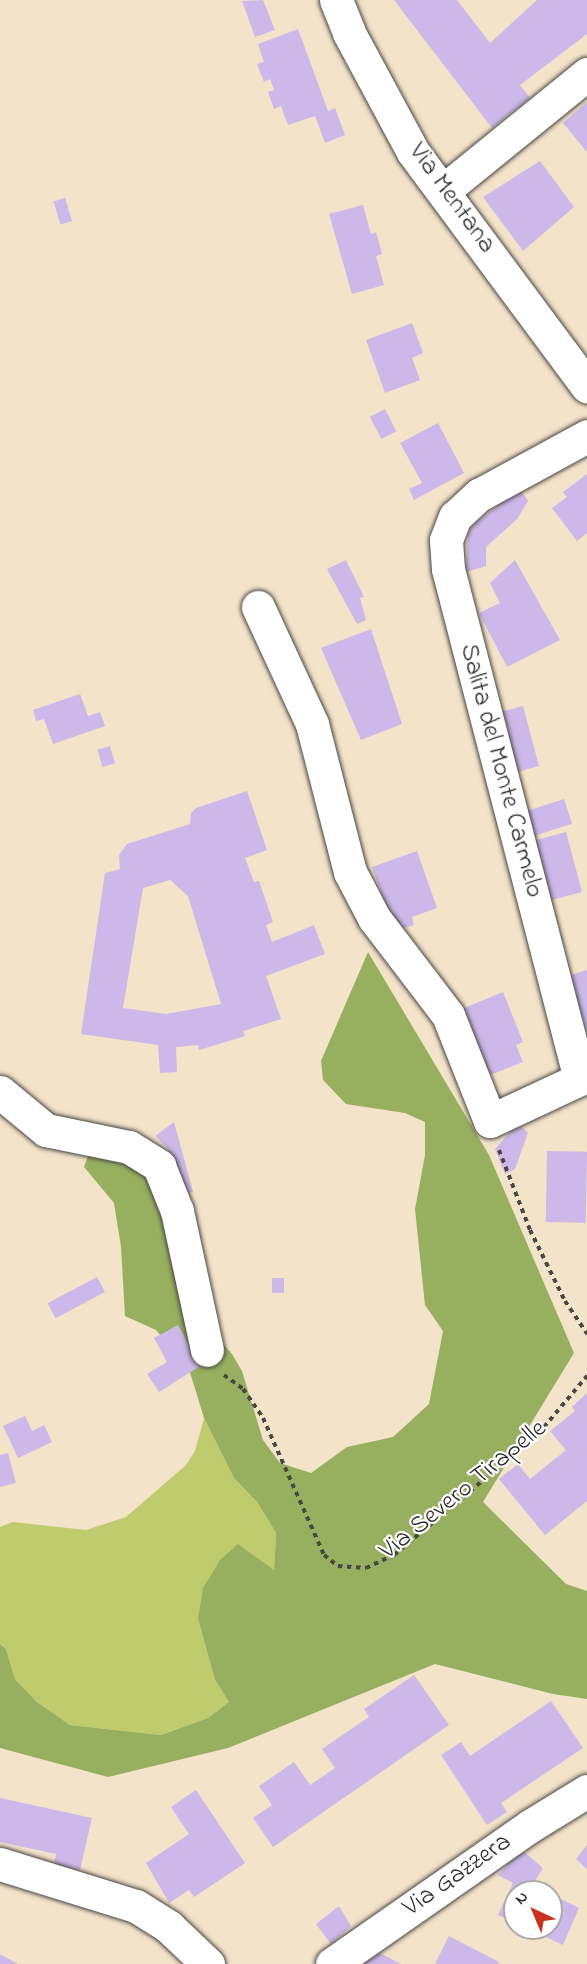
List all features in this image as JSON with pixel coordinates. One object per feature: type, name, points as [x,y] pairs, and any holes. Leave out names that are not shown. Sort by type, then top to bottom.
[{"type":"street","name":"Via Mentana","points":[[336,0],[348,33],[414,152],[587,386]]},
{"type":"street","points":[[443,191],[587,74]]},
{"type":"street","name":"Salita del Monte Carmelo","points":[[490,1121],[580,1079],[448,569],[446,540],[455,517],[479,495],[587,436]]},
{"type":"street","points":[[258,607],[312,724],[350,872],[374,918],[448,1015],[490,1121]]},
{"type":"street","points":[[0,1092],[46,1130],[129,1147],[159,1166],[177,1210],[207,1350]]},
{"type":"street","name":"Via Gazzera","points":[[332,1964],[530,1826],[587,1791]]},
{"type":"street","points":[[0,1864],[136,1906],[169,1927],[208,1964]]},
{"type":"path","points":[[490,1121],[507,1178],[530,1230],[565,1302],[587,1334]]},
{"type":"path","name":"Via Severo Tirapelle","points":[[207,1350],[221,1373],[243,1389],[263,1418],[324,1555],[338,1566],[366,1568],[394,1555],[544,1427],[587,1376]]},
{"type":"green space","points":[[368,952],[489,1155],[574,1353],[483,1502],[566,1584],[587,1591],[587,1699],[553,1694],[435,1664],[228,1748],[108,1777],[0,1748],[0,1644],[6,1649],[15,1679],[37,1702],[70,1725],[161,1735],[208,1718],[229,1702],[215,1680],[198,1619],[203,1588],[220,1560],[238,1544],[274,1570],[276,1533],[257,1502],[234,1478],[204,1418],[189,1369],[156,1330],[125,1316],[121,1247],[114,1203],[84,1167],[95,1136],[137,1133],[167,1224],[170,1257],[200,1319],[232,1354],[242,1371],[263,1440],[280,1463],[311,1473],[347,1447],[393,1437],[429,1404],[443,1331],[425,1305],[415,1209],[425,1155],[425,1122],[405,1113],[346,1104],[323,1080],[321,1061]]},
{"type":"green space","points":[[204,1418],[234,1478],[257,1502],[276,1533],[274,1570],[198,1619],[215,1680],[229,1702],[208,1718],[161,1735],[70,1725],[37,1702],[15,1679],[6,1649],[0,1644],[0,1527],[13,1522],[86,1530],[126,1517],[186,1465],[195,1451]]},
{"type":"building","points":[[263,0],[275,30],[255,37],[242,1]]},
{"type":"building","points":[[394,0],[457,0],[490,43],[537,0],[587,0],[587,34],[520,85],[530,98],[492,128]]},
{"type":"building","points":[[298,29],[328,111],[335,108],[345,135],[325,143],[315,116],[288,125],[281,106],[274,109],[268,92],[274,90],[270,79],[264,82],[257,64],[264,62],[258,44]]},
{"type":"building","points":[[587,102],[587,152],[563,123]]},
{"type":"building","points":[[540,161],[574,207],[523,251],[483,197]]},
{"type":"building","points":[[65,198],[72,221],[61,224],[54,202]]},
{"type":"building","points":[[363,205],[371,234],[376,232],[382,254],[376,256],[384,285],[352,294],[329,214]]},
{"type":"building","points":[[412,323],[423,353],[412,358],[420,380],[385,393],[366,340]]},
{"type":"building","points":[[385,409],[396,431],[381,439],[370,417]]},
{"type":"building","points":[[438,423],[464,473],[414,500],[409,489],[422,483],[400,443]]},
{"type":"building","points":[[587,474],[587,533],[577,541],[552,508],[567,497],[563,492]]},
{"type":"building","points":[[520,489],[528,501],[517,519],[486,547],[486,566],[466,572],[468,534],[475,523]]},
{"type":"building","points":[[346,560],[364,597],[360,598],[366,620],[357,624],[327,569]]},
{"type":"building","points":[[515,560],[560,640],[507,667],[479,613],[500,603],[490,583]]},
{"type":"building","points":[[371,629],[402,724],[361,740],[321,648]]},
{"type":"building","points":[[80,694],[88,716],[100,712],[105,726],[53,744],[44,719],[36,721],[33,710]]},
{"type":"building","points":[[523,706],[539,766],[506,775],[500,712]]},
{"type":"building","points":[[110,746],[115,763],[102,767],[98,750]]},
{"type":"building","points":[[247,791],[267,850],[245,858],[254,882],[259,881],[273,922],[266,925],[272,942],[314,925],[325,954],[266,976],[281,1019],[243,1031],[245,1036],[199,1050],[198,1045],[176,1047],[177,1072],[160,1073],[158,1045],[81,1034],[105,873],[120,869],[119,855],[127,844],[190,824],[191,813],[196,808]],"holes":[[[170,880],[188,896],[221,1004],[166,1014],[123,1008],[143,888]]]},
{"type":"building","points":[[564,799],[572,824],[526,839],[518,814]]},
{"type":"building","points":[[566,832],[582,892],[540,903],[523,843]]},
{"type":"building","points":[[417,851],[437,908],[412,917],[414,925],[395,931],[372,867]]},
{"type":"building","points":[[587,970],[586,1030],[583,1019],[579,1020],[567,976]]},
{"type":"building","points":[[503,992],[523,1042],[516,1045],[523,1062],[490,1075],[462,1009]]},
{"type":"building","points":[[174,1122],[193,1192],[177,1195],[168,1149],[155,1136]]},
{"type":"building","points":[[518,1123],[528,1133],[515,1169],[505,1174],[495,1149]]},
{"type":"building","points":[[547,1151],[587,1152],[586,1223],[546,1222]]},
{"type":"building","points":[[97,1277],[105,1292],[56,1318],[48,1303]]},
{"type":"building","points":[[272,1278],[284,1278],[284,1293],[272,1293]]},
{"type":"building","points":[[178,1325],[200,1366],[159,1392],[147,1374],[167,1362],[154,1338]]},
{"type":"building","points":[[587,1393],[587,1501],[545,1535],[499,1479],[518,1464],[530,1479],[566,1450],[550,1431],[575,1411],[572,1407]]},
{"type":"building","points":[[25,1416],[32,1431],[44,1425],[52,1442],[18,1458],[3,1426]]},
{"type":"building","points":[[8,1453],[16,1483],[0,1487],[0,1455]]},
{"type":"building","points":[[414,1675],[449,1725],[273,1847],[253,1818],[272,1805],[259,1786],[294,1762],[310,1785],[335,1768],[322,1749],[369,1717],[364,1709]]},
{"type":"building","points":[[551,1701],[583,1748],[501,1803],[507,1812],[487,1825],[441,1755],[461,1742],[470,1756]]},
{"type":"building","points":[[196,1790],[245,1863],[194,1897],[189,1890],[169,1903],[146,1863],[189,1834],[171,1807]]},
{"type":"building","points":[[0,1798],[92,1818],[80,1870],[54,1865],[56,1854],[0,1842]]},
{"type":"building","points":[[587,1845],[587,1869],[576,1859]]},
{"type":"building","points":[[522,1850],[543,1868],[536,1880],[507,1880],[498,1875]]},
{"type":"building","points":[[563,1900],[579,1908],[563,1945],[552,1940],[563,1940]]},
{"type":"building","points":[[503,1904],[503,1917],[498,1915]]},
{"type":"building","points":[[339,1906],[351,1926],[331,1944],[316,1924]]},
{"type":"building","points":[[449,1936],[499,1962],[498,1964],[435,1964]]},
{"type":"building","points":[[372,1949],[401,1964],[351,1964]]},
{"type":"building","points":[[0,1954],[18,1964],[0,1964]]}]
